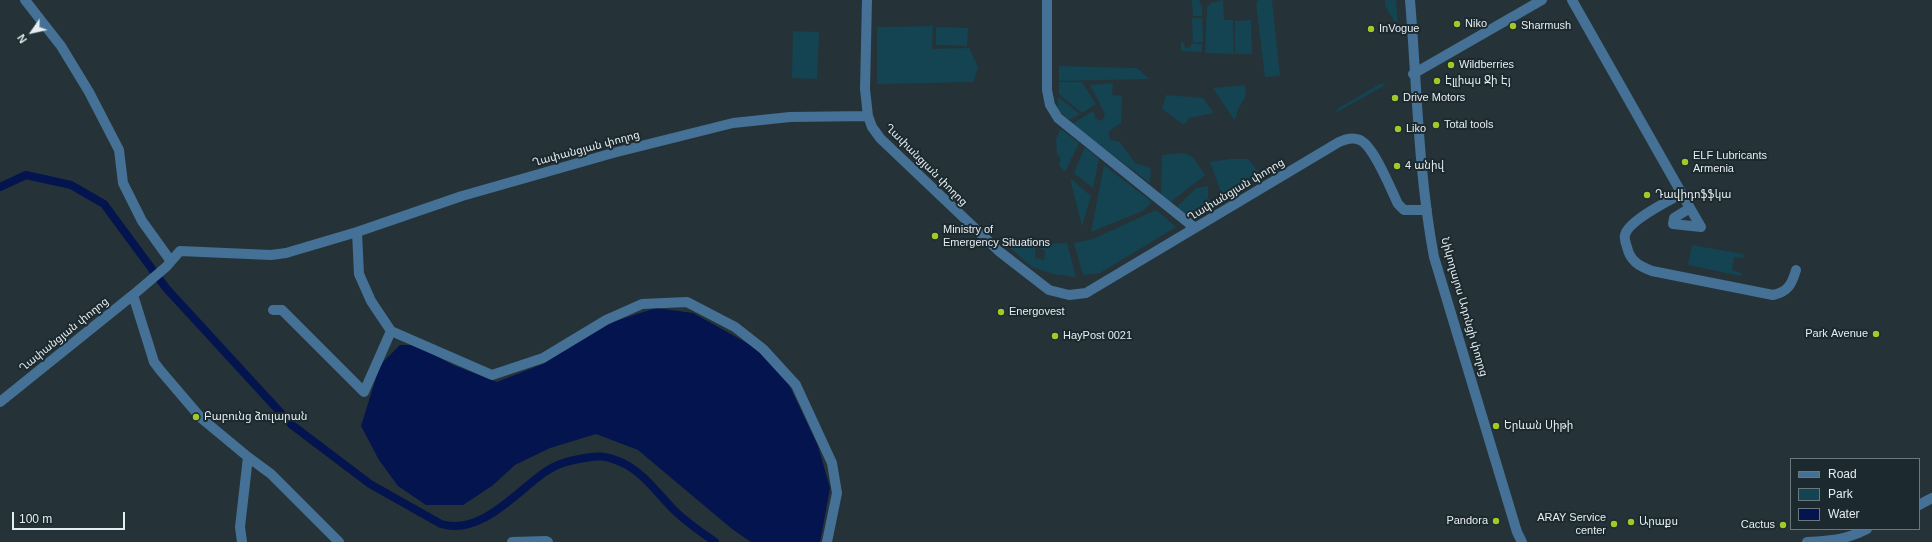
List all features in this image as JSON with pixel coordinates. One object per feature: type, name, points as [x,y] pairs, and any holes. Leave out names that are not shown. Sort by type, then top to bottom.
[{"type":"street","points":[[25,0],[61,46],[89,92],[119,150],[123,183],[142,221],[168,263]]},
{"type":"street","points":[[867,0],[865,89],[868,116]]},
{"type":"street","points":[[1047,0],[1047,90],[1050,105],[1058,118],[1195,228]]},
{"type":"street","name":"Նիկողայոս Ադոնցի փողոց","points":[[1407,0],[1425,210],[1431,257],[1518,536],[1522,542]]},
{"type":"street","name":"Նիկողայոս Ադոնցի փողոց","points":[[1410,0],[1414,71]]},
{"type":"street","points":[[1414,71],[1532,0]]},
{"type":"street","points":[[1414,71],[1542,0]]},
{"type":"street","points":[[1572,0],[1690,208]]},
{"type":"street","name":"Ղափանցյան փողոց","points":[[0,402],[133,295],[180,251],[271,255],[286,253],[357,232],[469,194],[613,153],[732,123],[790,116],[868,116],[872,127],[880,138],[1000,252],[1050,290],[1069,295],[1086,293],[1339,142],[1350,138],[1361,141],[1370,148],[1398,204],[1404,210],[1425,210]]},
{"type":"street","points":[[1681,194],[1629,226],[1625,235],[1626,245],[1629,256],[1637,265],[1652,271],[1773,295],[1781,293],[1792,284],[1796,270]]},
{"type":"street","points":[[357,232],[359,274],[371,301],[391,331],[492,375],[542,358],[606,320],[642,304],[687,302],[735,327],[763,349],[796,385],[832,463],[837,493],[827,542]]},
{"type":"street","points":[[133,295],[154,362],[160,370],[201,418],[248,458],[271,474],[339,542]]},
{"type":"street","points":[[273,310],[282,310],[364,392],[391,331]]},
{"type":"street","name":"Նիկողայոս Ադոնցի փողոց","points":[[1492,452],[1513,534],[1517,542]]},
{"type":"street","points":[[242,542],[240,526],[248,458]]},
{"type":"street","points":[[1920,500],[1932,494]]},
{"type":"street","points":[[1920,504],[1932,498]]},
{"type":"street","points":[[1807,542],[1849,538],[1865,530]]},
{"type":"street","points":[[1846,542],[1874,530]]},
{"type":"street","points":[[512,542],[546,540],[548,542]]},
{"type":"green space","points":[[1192,0],[1199,0],[1202,7],[1202,16],[1193,16]]},
{"type":"green space","points":[[1223,0],[1224,20],[1233,20],[1234,54],[1205,53],[1207,7],[1211,3]]},
{"type":"green space","points":[[1258,0],[1272,0],[1280,76],[1265,77],[1256,4]]},
{"type":"green space","points":[[1385,0],[1396,0],[1398,23],[1396,24],[1385,6]]},
{"type":"green space","points":[[1192,18],[1202,18],[1203,42],[1193,43]]},
{"type":"green space","points":[[1251,20],[1252,54],[1235,54],[1235,21]]},
{"type":"green space","points":[[933,26],[932,49],[969,48],[978,67],[973,82],[877,84],[877,27]]},
{"type":"green space","points":[[936,27],[968,28],[967,46],[936,45]]},
{"type":"green space","points":[[793,31],[819,32],[817,79],[792,78]]},
{"type":"green space","points":[[1181,42],[1184,43],[1185,48],[1191,47],[1191,44],[1202,44],[1202,52],[1181,51]]},
{"type":"green space","points":[[1059,66],[1137,68],[1149,79],[1059,81]]},
{"type":"green space","points":[[1059,82],[1082,82],[1096,104],[1082,113],[1059,94]]},
{"type":"green space","points":[[1386,82],[1382,87],[1337,112],[1337,109],[1378,85]]},
{"type":"green space","points":[[1113,83],[1112,95],[1122,96],[1121,123],[1108,132],[1111,140],[1120,142],[1135,163],[1151,168],[1150,183],[1072,124],[1093,111],[1096,119],[1102,121],[1105,114],[1090,85]]},
{"type":"green space","points":[[1245,85],[1246,96],[1238,109],[1235,121],[1213,88]]},
{"type":"green space","points":[[1166,95],[1203,98],[1214,113],[1189,118],[1184,125],[1162,109]]},
{"type":"green space","points":[[1058,97],[1080,114],[1069,120],[1058,110]]},
{"type":"green space","points":[[1061,129],[1079,143],[1065,172],[1058,164],[1060,163],[1060,155],[1057,156],[1056,139]]},
{"type":"green space","points":[[1085,147],[1099,159],[1093,188],[1074,173]]},
{"type":"green space","points":[[1184,153],[1193,157],[1205,175],[1171,202],[1161,198],[1162,155]]},
{"type":"green space","points":[[1230,159],[1248,159],[1263,177],[1223,198],[1210,162]]},
{"type":"green space","points":[[1104,165],[1152,202],[1143,211],[1091,232]]},
{"type":"green space","points":[[1070,178],[1091,196],[1082,226]]},
{"type":"green space","points":[[1208,186],[1208,197],[1212,207],[1192,218],[1176,208],[1196,188]]},
{"type":"green space","points":[[1156,210],[1176,227],[1100,273],[1083,275],[1074,243],[1093,239]]},
{"type":"green space","points":[[1036,243],[1035,258],[1044,260],[1045,251],[1039,248],[1038,244],[1067,243],[1076,277],[1053,274],[1032,267],[1008,246]]},
{"type":"green space","points":[[1692,245],[1743,254],[1744,258],[1734,257],[1732,269],[1741,273],[1741,276],[1688,265]]},
{"type":"water","points":[[656,308],[693,313],[756,348],[783,372],[818,446],[830,488],[820,542],[751,542],[732,529],[638,450],[596,434],[550,448],[515,465],[492,486],[463,505],[426,505],[398,486],[379,460],[361,426],[380,365],[400,345],[415,345],[453,365],[497,382],[543,364],[603,325]]},
{"type":"waterway","points":[[0,187],[26,175],[71,185],[104,204],[166,288],[292,425],[370,484],[441,524],[456,526],[470,524],[497,510],[534,480],[553,467],[575,460],[601,456],[611,458],[631,467],[679,514],[715,542]]},
{"type":"place","name":"Niko","points":[[1457,24]]},
{"type":"place","name":"Sharmush","points":[[1513,26]]},
{"type":"place","name":"InVogue","points":[[1371,29]]},
{"type":"place","name":"Wildberries","points":[[1451,65]]},
{"type":"place","name":"Էլլիպս Ջի Էյ","points":[[1437,81]]},
{"type":"place","name":"Drive Motors","points":[[1395,98]]},
{"type":"place","name":"Total tools","points":[[1436,125]]},
{"type":"place","name":"Liko","points":[[1398,129]]},
{"type":"place","name":"ELF Lubricants Armenia","points":[[1685,162]]},
{"type":"place","name":"4 անիվ","points":[[1397,166]]},
{"type":"place","name":"Դավիդոֆֆկա","points":[[1647,195]]},
{"type":"place","name":"Ministry of Emergency Situations","points":[[935,236]]},
{"type":"place","name":"Energovest","points":[[1001,312]]},
{"type":"place","name":"Park Avenue","points":[[1876,334]]},
{"type":"place","name":"HayPost 0021","points":[[1055,336]]},
{"type":"place","name":"Բաբունց ձուլարան","points":[[196,417]]},
{"type":"place","name":"Երևան Սիթի","points":[[1496,426]]},
{"type":"place","name":"Pandora","points":[[1496,521]]},
{"type":"place","name":"Արաքս","points":[[1631,522]]},
{"type":"place","name":"ARAY Service center","points":[[1614,524]]},
{"type":"place","name":"Cactus","points":[[1783,525]]}]
